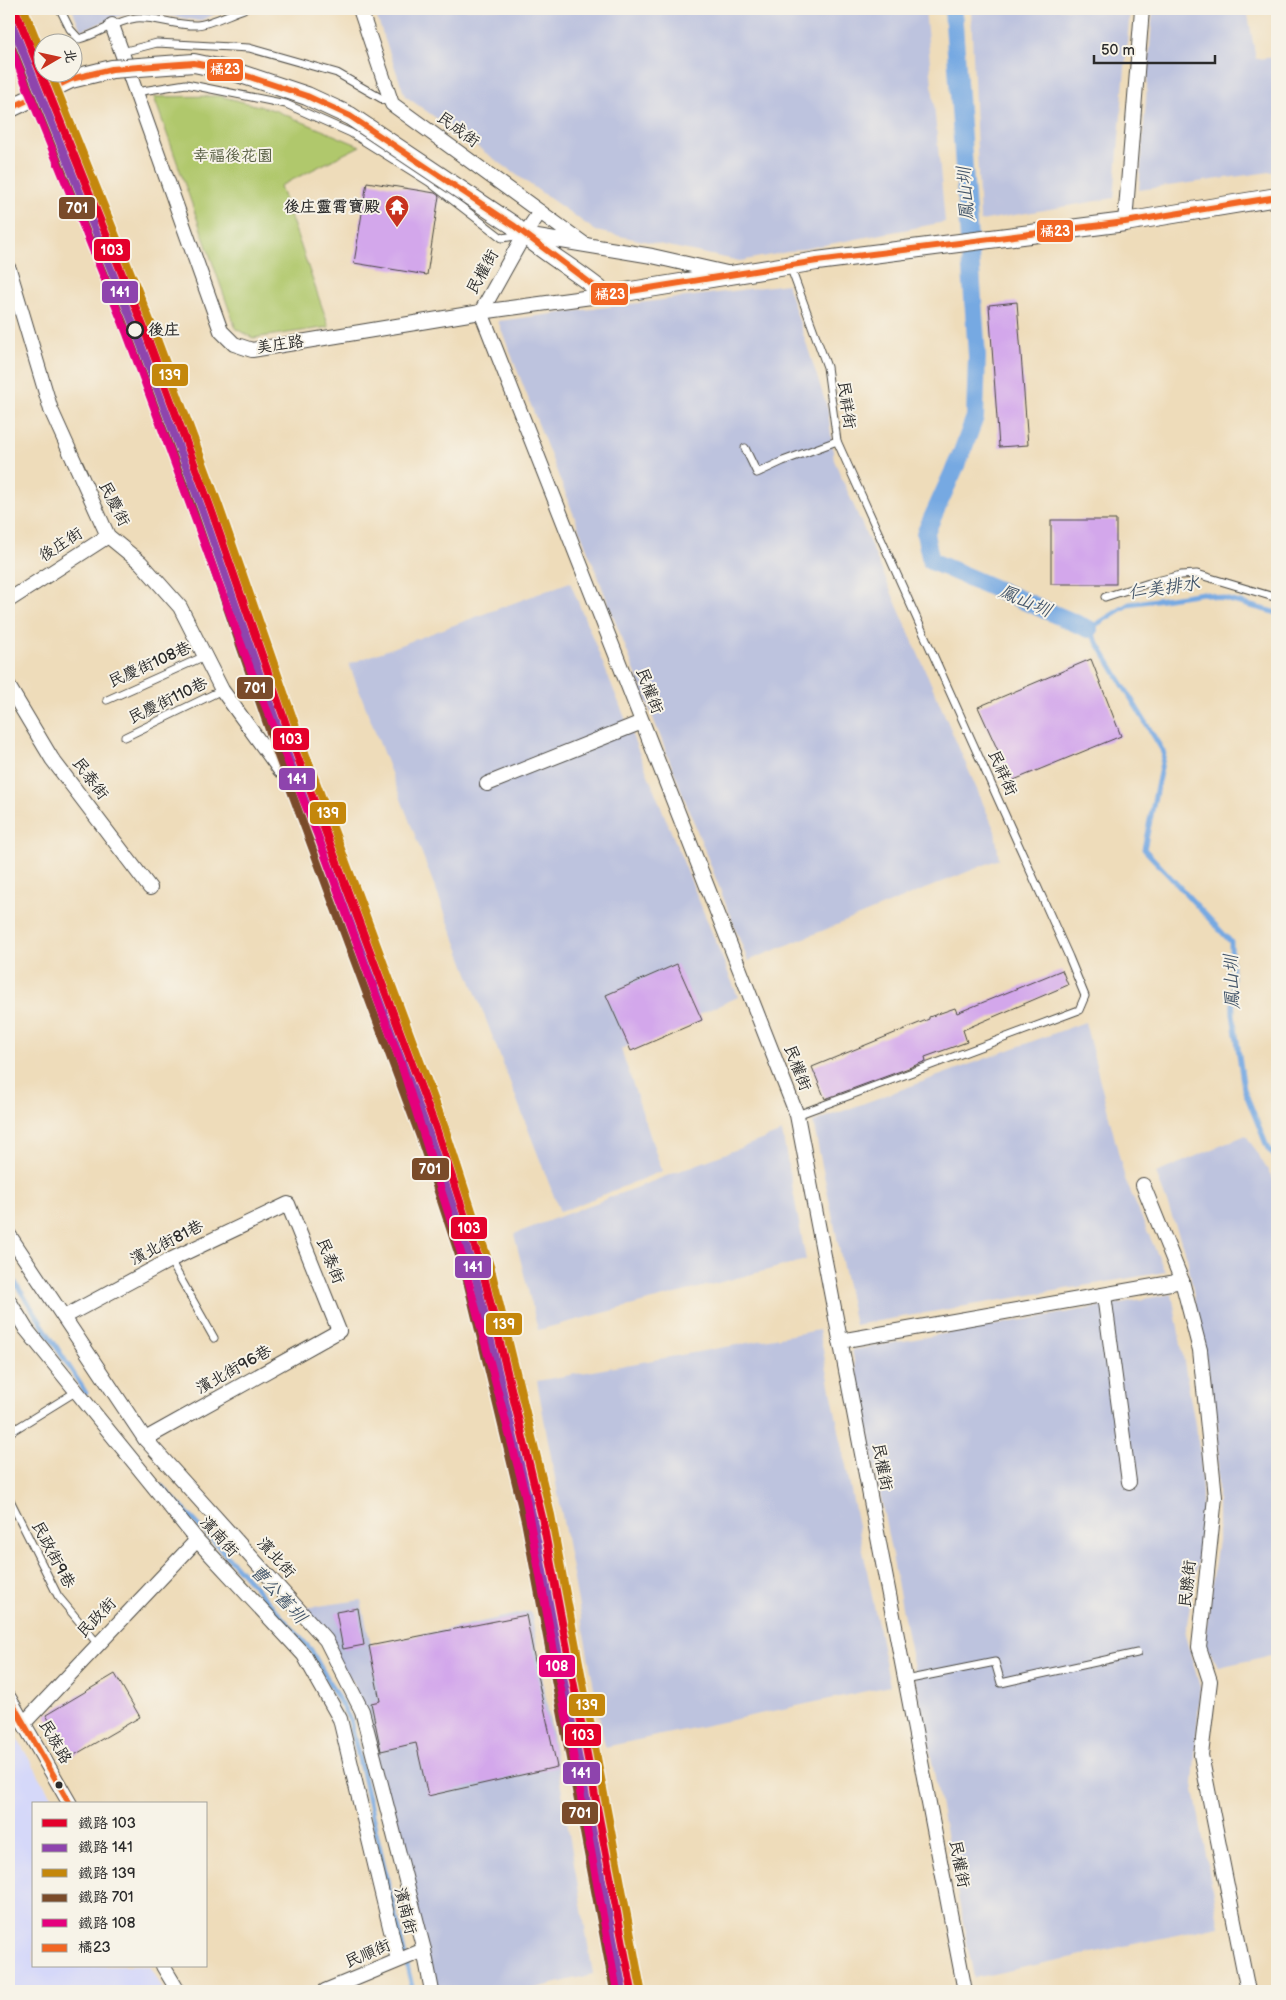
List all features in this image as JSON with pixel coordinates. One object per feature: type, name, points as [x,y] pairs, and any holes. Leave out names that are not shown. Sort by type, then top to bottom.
[{"type":"street","points":[[360,9],[392,104]]},
{"type":"street","points":[[1125,222],[1142,9]]},
{"type":"street","name":"美庄路","points":[[112,25],[221,331],[234,344],[252,350],[481,312],[606,295]]},
{"type":"street","points":[[9,109],[70,79],[112,69],[194,63],[232,71],[307,96],[350,116],[519,230],[584,276],[606,295],[937,245],[1125,222],[1277,197]]},
{"type":"street","name":"民成街","points":[[392,104],[584,244]]},
{"type":"street","name":"民權街","points":[[540,212],[519,230],[481,312],[797,1115],[965,1991]]},
{"type":"street","points":[[519,230],[652,256],[733,275]]},
{"type":"street","name":"民慶街","points":[[9,268],[51,410],[108,536],[141,563],[180,607],[222,690],[280,770]]},
{"type":"street","name":"後庄街","points":[[9,600],[108,536]]},
{"type":"street","name":"民泰街","points":[[9,687],[52,758],[150,888]]},
{"type":"street","points":[[487,784],[642,722]]},
{"type":"street","name":"民勝街","points":[[1143,1185],[1182,1281],[1200,1350],[1215,1497],[1199,1647],[1210,1681],[1201,1755],[1248,1991]]},
{"type":"street","name":"民泰街","points":[[288,1204],[339,1331]]},
{"type":"street","name":"濱北街81巷","points":[[64,1317],[170,1260],[288,1204]]},
{"type":"street","name":"濱北街","points":[[9,1235],[145,1439],[326,1640],[362,1711],[432,1991]]},
{"type":"street","points":[[840,1341],[1182,1281]]},
{"type":"street","points":[[1104,1295],[1129,1482]]},
{"type":"street","name":"濱南街","points":[[9,1301],[26,1329],[197,1540],[304,1656],[340,1719],[401,1959]]},
{"type":"street","name":"濱北街96巷","points":[[145,1439],[339,1331]]},
{"type":"street","name":"民政街","points":[[24,1723],[197,1540]]},
{"type":"street","name":"民族路","points":[[9,1698],[69,1802]]},
{"type":"street","name":"民順街","points":[[325,1991],[421,1951]]},
{"type":"street","points":[[164,1968],[178,1991]]},
{"type":"lane","points":[[60,9],[70,28],[79,39],[91,36],[120,21],[139,18],[176,24],[199,25],[244,9]]},
{"type":"lane","points":[[122,52],[156,43],[249,48],[337,73],[392,104]]},
{"type":"lane","points":[[136,92],[186,84],[286,104],[351,133],[429,182],[502,238],[519,230]]},
{"type":"lane","name":"民祥街","points":[[790,266],[827,367],[838,441],[1085,996],[1079,1010],[797,1115]]},
{"type":"lane","points":[[745,448],[757,473],[783,461],[838,441]]},
{"type":"lane","points":[[1105,597],[1149,582],[1180,575],[1197,574],[1277,598]]},
{"type":"lane","name":"民慶街108巷","points":[[107,700],[205,656]]},
{"type":"lane","name":"民慶街110巷","points":[[125,737],[222,690]]},
{"type":"lane","points":[[170,1260],[214,1338]]},
{"type":"lane","points":[[9,1433],[77,1392]]},
{"type":"lane","name":"民政街9巷","points":[[9,1498],[58,1596],[98,1643]]},
{"type":"lane","points":[[905,1680],[995,1662],[1001,1683],[1137,1653]]},
{"type":"shaded area","points":[[72,9],[227,9],[199,21],[137,10],[81,30]]},
{"type":"shaded area","points":[[374,9],[925,9],[945,222],[740,261],[596,231],[405,96]]},
{"type":"shaded area","points":[[971,9],[1130,9],[1114,198],[980,221]]},
{"type":"shaded area","points":[[1153,9],[1247,9],[1256,59],[1277,57],[1277,171],[1139,190]]},
{"type":"shaded area","points":[[787,284],[828,410],[834,460],[995,831],[999,859],[748,961],[498,321]]},
{"type":"shaded area","points":[[570,582],[738,997],[621,1049],[662,1171],[560,1212],[349,664]]},
{"type":"shaded area","points":[[1085,1022],[1125,1179],[1165,1272],[855,1325],[813,1122]]},
{"type":"shaded area","points":[[782,1132],[806,1260],[538,1330],[514,1234]]},
{"type":"shaded area","points":[[1246,1135],[1277,1185],[1277,1291],[1272,1316],[1277,1315],[1277,1654],[1219,1667],[1204,1644],[1218,1540],[1218,1428],[1187,1257],[1156,1173]]},
{"type":"shaded area","points":[[1172,1294],[1201,1458],[1203,1533],[1185,1635],[1200,1687],[1193,1784],[1219,1926],[974,1978],[852,1350]]},
{"type":"shaded area","points":[[819,1330],[890,1686],[605,1747],[537,1381]]},
{"type":"shaded area","points":[[361,1600],[371,1646],[531,1611],[593,1974],[525,1991],[435,1991],[354,1683],[297,1609]]},
{"type":"shaded area","points":[[12,1730],[55,1802],[32,1802],[32,1968],[151,1968],[164,1991],[9,1991],[9,1733]]},
{"type":"green space","name":"幸福後花園","points":[[220,96],[274,110],[360,146],[280,186],[329,327],[253,338],[236,329],[154,97]]},
{"type":"building","name":"後庄靈霄寶殿","points":[[367,182],[435,193],[439,196],[427,275],[354,263]]},
{"type":"building","points":[[1017,302],[1028,445],[999,447],[989,305]]},
{"type":"building","points":[[1051,520],[1116,520],[1116,584],[1051,584]]},
{"type":"building","points":[[1091,659],[1121,736],[1009,782],[997,756],[1000,755],[978,707]]},
{"type":"building","points":[[677,964],[702,1020],[631,1051],[606,995]]},
{"type":"building","points":[[1062,970],[1068,985],[963,1030],[967,1042],[925,1057],[926,1061],[825,1099],[812,1067],[929,1019],[929,1017],[955,1008],[957,1013]]},
{"type":"building","points":[[358,1608],[364,1645],[343,1649],[336,1612]]},
{"type":"building","points":[[526,1615],[557,1767],[428,1796],[416,1743],[381,1751],[371,1703],[380,1701],[369,1646]]},
{"type":"building","points":[[115,1674],[140,1717],[71,1757],[46,1715]]},
{"type":"waterway","name":"鳳山圳","points":[[953,9],[977,356],[975,417],[962,452],[925,534],[931,561],[1089,629]]},
{"type":"waterway","name":"鳳山圳","points":[[1277,613],[1203,593],[1129,604],[1089,629],[1164,753],[1144,849],[1231,942],[1233,1014],[1244,1089],[1268,1149],[1277,1159]]},
{"type":"waterway","name":"曹公舊圳","points":[[9,1273],[86,1393]]},
{"type":"waterway","name":"曹公舊圳","points":[[162,1487],[210,1537],[311,1650],[350,1720],[413,1991]]},
{"type":"rail line","name":"103","points":[[15,9],[143,326],[211,509],[295,750],[437,1131],[483,1272],[542,1517],[632,1991]]},
{"type":"rail line","name":"139","points":[[24,9],[33,32]]},
{"type":"rail line","name":"141","points":[[9,17],[135,329],[203,512],[287,753],[429,1134],[475,1274],[533,1519],[623,1991]]},
{"type":"rail line","name":"701","points":[[9,40],[127,332],[195,515],[278,756],[420,1137],[466,1277],[525,1521],[614,1991]]},
{"type":"rail line","name":"108","points":[[9,43],[127,334],[250,668],[317,834],[401,1064],[461,1253],[524,1490],[617,1991]]},
{"type":"rail line","name":"139","points":[[54,82],[151,323],[219,506],[303,747],[445,1128],[491,1269],[551,1515],[641,1989]]},
{"type":"transit line","name":"橘23","points":[[9,109],[71,79],[112,69],[194,63],[232,71],[307,96],[350,116],[513,225],[606,295],[817,261],[1125,222],[1277,197]]},
{"type":"transit line","name":"橘23","points":[[9,1698],[69,1802]]},
{"type":"place","name":"後庄靈霄寶殿","points":[[397,228]]},
{"type":"place","name":"後庄","points":[[135,330]]},
{"type":"water label","name":"仁美排水","points":[[1164,588]]}]
